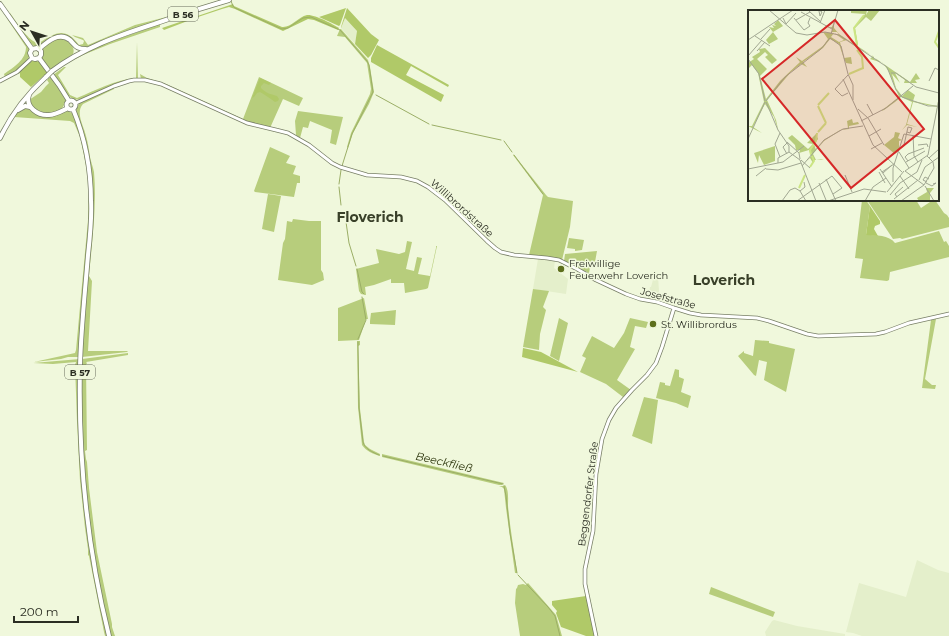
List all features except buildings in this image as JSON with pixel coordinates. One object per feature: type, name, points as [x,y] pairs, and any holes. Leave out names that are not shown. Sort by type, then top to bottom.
[{"type":"main road","name":"B 56","points":[[0,138],[13,114],[30,92],[52,72],[88,48],[138,29],[229,0]]},
{"type":"main road","points":[[0,4],[32,49]]},
{"type":"main road","name":"B 56","points":[[39,49],[52,39],[58,37],[70,40],[79,49],[88,48]]},
{"type":"main road","points":[[69,60],[75,52],[75,46]]},
{"type":"main road","points":[[32,49],[39,49],[41,53],[40,57],[38,58]]},
{"type":"main road","points":[[32,49],[30,53],[32,58],[38,58]]},
{"type":"main road","points":[[38,58],[59,85],[69,101],[67,104],[68,108]]},
{"type":"main road","points":[[30,92],[28,99],[30,107]]},
{"type":"main road","points":[[13,114],[22,107],[27,106],[41,114],[49,116],[68,108],[71,110],[76,107],[76,103],[73,100],[69,101]]},
{"type":"main road","name":"B 57","points":[[73,109],[85,145],[92,200],[80,365],[80,429],[82,469],[88,529],[95,571],[109,636]]},
{"type":"street","points":[[0,81],[17,72],[32,58]]},
{"type":"street","name":"Willibrordstraße","points":[[76,103],[115,85],[129,81],[145,80],[163,85],[247,123],[294,136],[340,167],[367,175],[401,177],[417,181],[428,187],[445,200],[495,248]]},
{"type":"street","name":"Josefstraße","points":[[495,248],[508,254],[559,260],[626,294],[690,313],[757,318],[818,336],[882,333],[909,323],[947,315]]},
{"type":"street","name":"Beggendorfer Straße","points":[[596,636],[585,584],[585,569],[592,531],[597,466],[602,439],[609,420],[616,408],[653,369],[660,355],[674,308]]},
{"type":"shaded area","points":[[345,18],[357,31],[355,44],[341,28]]},
{"type":"shaded area","points":[[538,259],[555,261],[554,268],[568,279],[566,294],[533,289]]},
{"type":"shaded area","points":[[654,276],[658,276],[659,291],[657,300],[648,298]]},
{"type":"shaded area","points":[[917,560],[938,570],[949,573],[949,636],[862,636],[846,632],[859,583],[906,597]]},
{"type":"shaded area","points":[[774,620],[797,626],[845,634],[845,636],[766,636],[765,632]]},
{"type":"green space","points":[[224,0],[165,18],[84,48],[81,48],[62,35],[40,47],[35,47],[29,42],[8,13],[10,13],[27,36],[35,42],[39,43],[55,34],[64,33],[74,39],[79,45],[83,44],[84,41],[72,35],[83,38],[88,45],[135,25],[178,14]]},
{"type":"green space","points":[[233,4],[234,6],[282,27],[288,26],[304,16],[310,15],[339,28],[338,30],[308,19],[283,31],[229,7],[164,30],[162,28]]},
{"type":"green space","points":[[346,8],[339,26],[319,17]]},
{"type":"green space","points":[[347,8],[371,34],[379,40],[368,58],[355,44],[357,31],[345,18],[341,28]]},
{"type":"green space","points":[[6,15],[30,49],[29,57],[25,63],[18,70],[5,77],[4,74],[22,59],[26,47]]},
{"type":"green space","points":[[160,24],[160,27],[110,44],[68,63],[86,52],[104,44]]},
{"type":"green space","points":[[340,29],[368,60],[374,92],[353,133],[348,148],[351,133],[371,89],[367,63],[345,37],[337,36]]},
{"type":"green space","points":[[61,38],[69,42],[72,46],[74,51],[73,54],[50,71],[44,64],[41,57],[44,47],[49,42]]},
{"type":"green space","points":[[137,42],[138,79],[121,82],[81,99],[76,99],[68,96],[53,75],[66,67],[58,75],[70,95],[77,98],[113,83],[136,78]]},
{"type":"green space","points":[[377,45],[449,85],[448,87],[411,66],[406,75],[444,95],[441,102],[371,62],[371,58]]},
{"type":"green space","points":[[33,60],[40,62],[48,72],[31,87],[20,77],[19,72]]},
{"type":"green space","points":[[140,74],[147,78],[166,84],[243,119],[259,77],[303,98],[299,106],[283,99],[270,128],[243,120],[167,85],[141,79]]},
{"type":"green space","points":[[51,76],[66,101],[63,107],[55,113],[44,113],[35,109],[29,100],[41,92],[49,83],[47,80]]},
{"type":"green space","points":[[260,78],[271,83],[269,85],[264,83],[261,88],[268,93],[277,96],[279,99],[278,101],[275,102],[260,92],[252,98]]},
{"type":"green space","points":[[114,87],[114,89],[83,104],[80,111],[94,172],[95,185],[94,224],[89,276],[92,281],[88,351],[128,351],[82,357],[93,205],[92,178],[81,126],[76,111],[81,102]]},
{"type":"green space","points":[[22,108],[31,109],[44,117],[64,111],[70,112],[74,115],[80,129],[90,181],[90,207],[80,357],[68,357],[34,362],[75,353],[76,350],[88,220],[89,187],[80,137],[74,123],[70,121],[14,117]]},
{"type":"green space","points":[[298,111],[343,117],[336,145],[330,143],[332,130],[310,121],[308,128],[303,127],[300,138],[296,135],[295,121]]},
{"type":"green space","points":[[270,147],[290,156],[286,163],[296,166],[293,174],[300,176],[300,183],[297,183],[294,197],[254,191]]},
{"type":"green space","points":[[513,155],[548,197],[573,201],[570,227],[562,260],[529,255],[543,195]]},
{"type":"green space","points":[[268,194],[281,196],[274,232],[262,229]]},
{"type":"green space","points":[[862,201],[867,201],[870,206],[866,235],[886,237],[895,243],[939,231],[944,242],[946,241],[949,246],[949,257],[890,272],[889,280],[887,281],[860,278],[863,259],[855,258]]},
{"type":"green space","points":[[868,201],[917,201],[921,208],[932,201],[936,201],[949,218],[949,227],[902,239],[893,239]]},
{"type":"green space","points":[[870,206],[880,221],[880,224],[875,226],[874,229],[878,236],[866,235]]},
{"type":"green space","points":[[293,219],[321,221],[321,270],[324,280],[312,285],[278,280],[287,221],[292,222]]},
{"type":"green space","points":[[569,238],[584,240],[582,250],[575,251],[575,249],[567,248]]},
{"type":"green space","points":[[407,241],[412,242],[406,269],[414,271],[417,257],[422,258],[418,274],[430,276],[437,246],[428,288],[405,293],[404,283],[391,283],[391,279],[365,287],[366,295],[361,294],[359,291],[356,269],[379,263],[376,249],[399,254],[405,252]]},
{"type":"green space","points":[[597,251],[595,262],[591,262],[589,273],[564,261],[565,254]]},
{"type":"green space","points":[[533,289],[549,291],[543,307],[546,310],[540,334],[539,350],[523,347]]},
{"type":"green space","points":[[364,298],[368,319],[366,319],[359,340],[338,341],[338,308]]},
{"type":"green space","points":[[396,310],[395,325],[370,324],[371,313]]},
{"type":"green space","points":[[559,318],[568,323],[559,361],[550,356]]},
{"type":"green space","points":[[630,318],[648,322],[646,328],[635,326],[630,347],[635,349],[617,380],[631,390],[623,397],[606,384],[580,372],[586,358],[582,356],[592,336],[614,348],[624,333]]},
{"type":"green space","points":[[936,319],[925,379],[932,385],[936,385],[935,389],[922,388],[931,320]]},
{"type":"green space","points":[[755,340],[769,341],[769,343],[795,349],[786,392],[764,380],[767,362],[759,360],[756,376],[738,356],[744,351],[744,353],[753,356]]},
{"type":"green space","points":[[357,341],[360,341],[360,345],[358,346],[360,409],[364,442],[365,445],[380,454],[380,456],[370,452],[362,445],[358,407]]},
{"type":"green space","points":[[523,348],[541,352],[578,372],[522,357]]},
{"type":"green space","points":[[128,353],[128,355],[86,362],[87,450],[85,451],[97,552],[115,636],[111,636],[93,552],[84,472],[81,401],[82,359]]},
{"type":"green space","points":[[80,359],[85,506],[108,636],[105,636],[104,632],[88,555],[80,481],[76,362],[53,364],[33,363]]},
{"type":"green space","points":[[675,369],[679,370],[679,377],[684,379],[681,392],[691,396],[688,408],[656,398],[660,382],[670,386]]},
{"type":"green space","points":[[644,397],[658,400],[652,444],[632,436]]},
{"type":"green space","points":[[382,454],[504,483],[499,485],[382,457]]},
{"type":"green space","points":[[505,485],[508,492],[508,506],[517,573],[515,573],[504,489],[499,486]]},
{"type":"green space","points":[[528,583],[556,615],[562,636],[520,636],[515,603],[516,589],[518,585],[526,585]]},
{"type":"green space","points":[[711,587],[775,612],[773,617],[709,594]]},
{"type":"green space","points":[[586,596],[595,636],[586,636],[561,627],[556,613],[557,611],[552,605],[552,601]]},
{"type":"waterway","name":"Beeckfließ","points":[[231,1],[235,8],[282,29],[288,28],[303,18],[311,17],[340,30],[367,61],[369,65],[373,92],[352,134],[342,166]]},
{"type":"waterway","points":[[376,95],[429,124]]},
{"type":"waterway","points":[[432,125],[501,140]]},
{"type":"waterway","points":[[504,141],[512,152]]},
{"type":"waterway","points":[[514,155],[543,194]]},
{"type":"waterway","name":"Beeckfließ","points":[[339,184],[341,170]]},
{"type":"waterway","name":"Beeckfließ","points":[[339,187],[341,205]]},
{"type":"waterway","name":"Beeckfließ","points":[[346,222],[349,243],[356,266]]},
{"type":"waterway","name":"Beeckfließ","points":[[357,269],[362,292],[364,294]]},
{"type":"waterway","name":"Beeckfließ","points":[[358,339],[366,320],[362,297]]},
{"type":"waterway","name":"Beeckfließ","points":[[358,342],[359,408],[363,442],[367,448],[379,455]]},
{"type":"waterway","name":"Beeckfließ","points":[[383,456],[503,484]]},
{"type":"waterway","name":"Beeckfließ","points":[[504,486],[517,573]]},
{"type":"waterway","name":"Beeckfließ","points":[[518,575],[555,616],[560,636]]},
{"type":"place","name":"Freiwillige Feuerwehr Loverich","points":[[561,269]]},
{"type":"place","name":"St. Willibrordus","points":[[653,324]]},
{"type":"district","name":"Floverich","points":[[370,217]]},
{"type":"district","name":"Loverich","points":[[724,280]]}]
